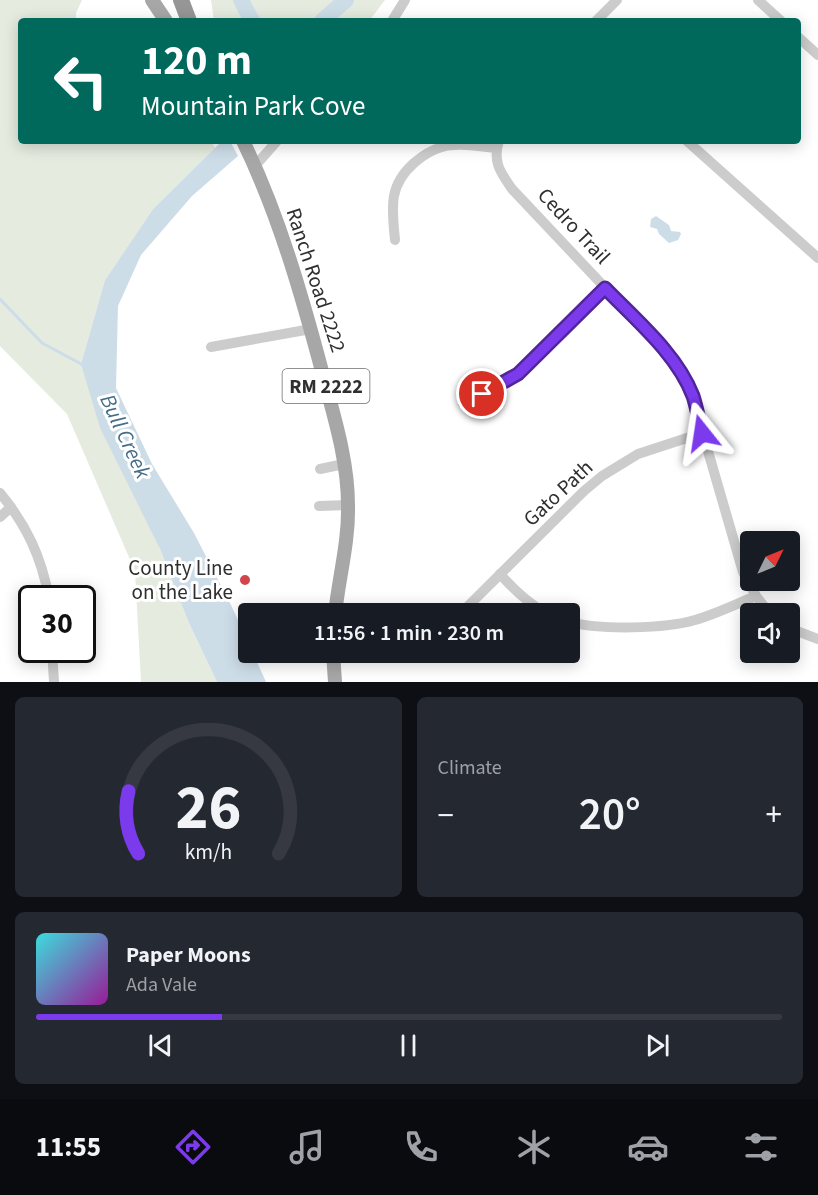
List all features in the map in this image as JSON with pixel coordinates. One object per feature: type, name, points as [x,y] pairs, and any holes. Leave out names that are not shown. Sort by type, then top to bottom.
[{"type":"highway","points":[[182,0],[187,18]]},
{"type":"main road","points":[[175,0],[186,18]]},
{"type":"main road","points":[[154,2],[164,18]]},
{"type":"main road","name":"Ranch Road 2222","points":[[244,144],[280,232],[311,329],[344,464],[348,505],[346,542],[337,603]]},
{"type":"main road","points":[[334,663],[335,682]]},
{"type":"street","points":[[394,18],[405,0]]},
{"type":"street","points":[[599,18],[617,0]]},
{"type":"street","points":[[758,0],[778,18]]},
{"type":"street","points":[[801,40],[818,55]]},
{"type":"street","points":[[255,166],[274,144]]},
{"type":"street","points":[[395,240],[393,194],[406,170],[424,155],[442,147],[498,144]]},
{"type":"street","name":"Cedro Trail","points":[[498,144],[498,167],[512,189],[662,348],[678,369],[692,396],[743,572],[761,603]]},
{"type":"street","points":[[690,144],[818,258]]},
{"type":"street","points":[[463,403],[518,374],[605,288]]},
{"type":"street","points":[[211,347],[311,329]]},
{"type":"street","name":"Gato Path","points":[[471,603],[602,476],[638,454],[702,433]]},
{"type":"street","points":[[320,469],[344,464]]},
{"type":"street","points":[[0,493],[25,526],[36,549],[46,585]]},
{"type":"street","points":[[319,506],[348,505]]},
{"type":"street","points":[[0,517],[11,507]]},
{"type":"street","points":[[500,574],[529,603]]},
{"type":"street","points":[[580,625],[587,627],[646,627],[693,621],[756,596]]},
{"type":"street","points":[[800,632],[818,639]]},
{"type":"street","points":[[53,663],[54,682]]},
{"type":"shaded area","points":[[0,0],[82,0],[76,18],[18,18],[18,144],[213,144],[215,148],[153,209],[105,280],[81,364],[160,549],[188,621],[217,682],[141,682],[135,571],[67,414],[0,346]]},
{"type":"shaded area","points":[[211,0],[385,0],[371,18],[214,18]]},
{"type":"water","points":[[219,144],[232,144],[238,156],[192,196],[141,255],[118,306],[116,388],[152,464],[194,533],[238,620],[238,663],[257,663],[266,682],[217,682],[188,621],[160,549],[100,428],[81,364],[105,280],[153,209]]},
{"type":"water","points":[[656,216],[669,225],[671,231],[680,232],[678,240],[669,243],[657,229],[650,227],[651,219]]},
{"type":"waterway","points":[[241,0],[250,18]]},
{"type":"waterway","name":"Bull Creek","points":[[325,18],[346,0]]},
{"type":"waterway","points":[[0,299],[42,343],[85,366]]},
{"type":"place","name":"County Line on the Lake","points":[[245,580]]},
{"type":"route","points":[[482,394],[518,374],[605,288],[662,348],[678,369],[692,396],[702,433]]}]
